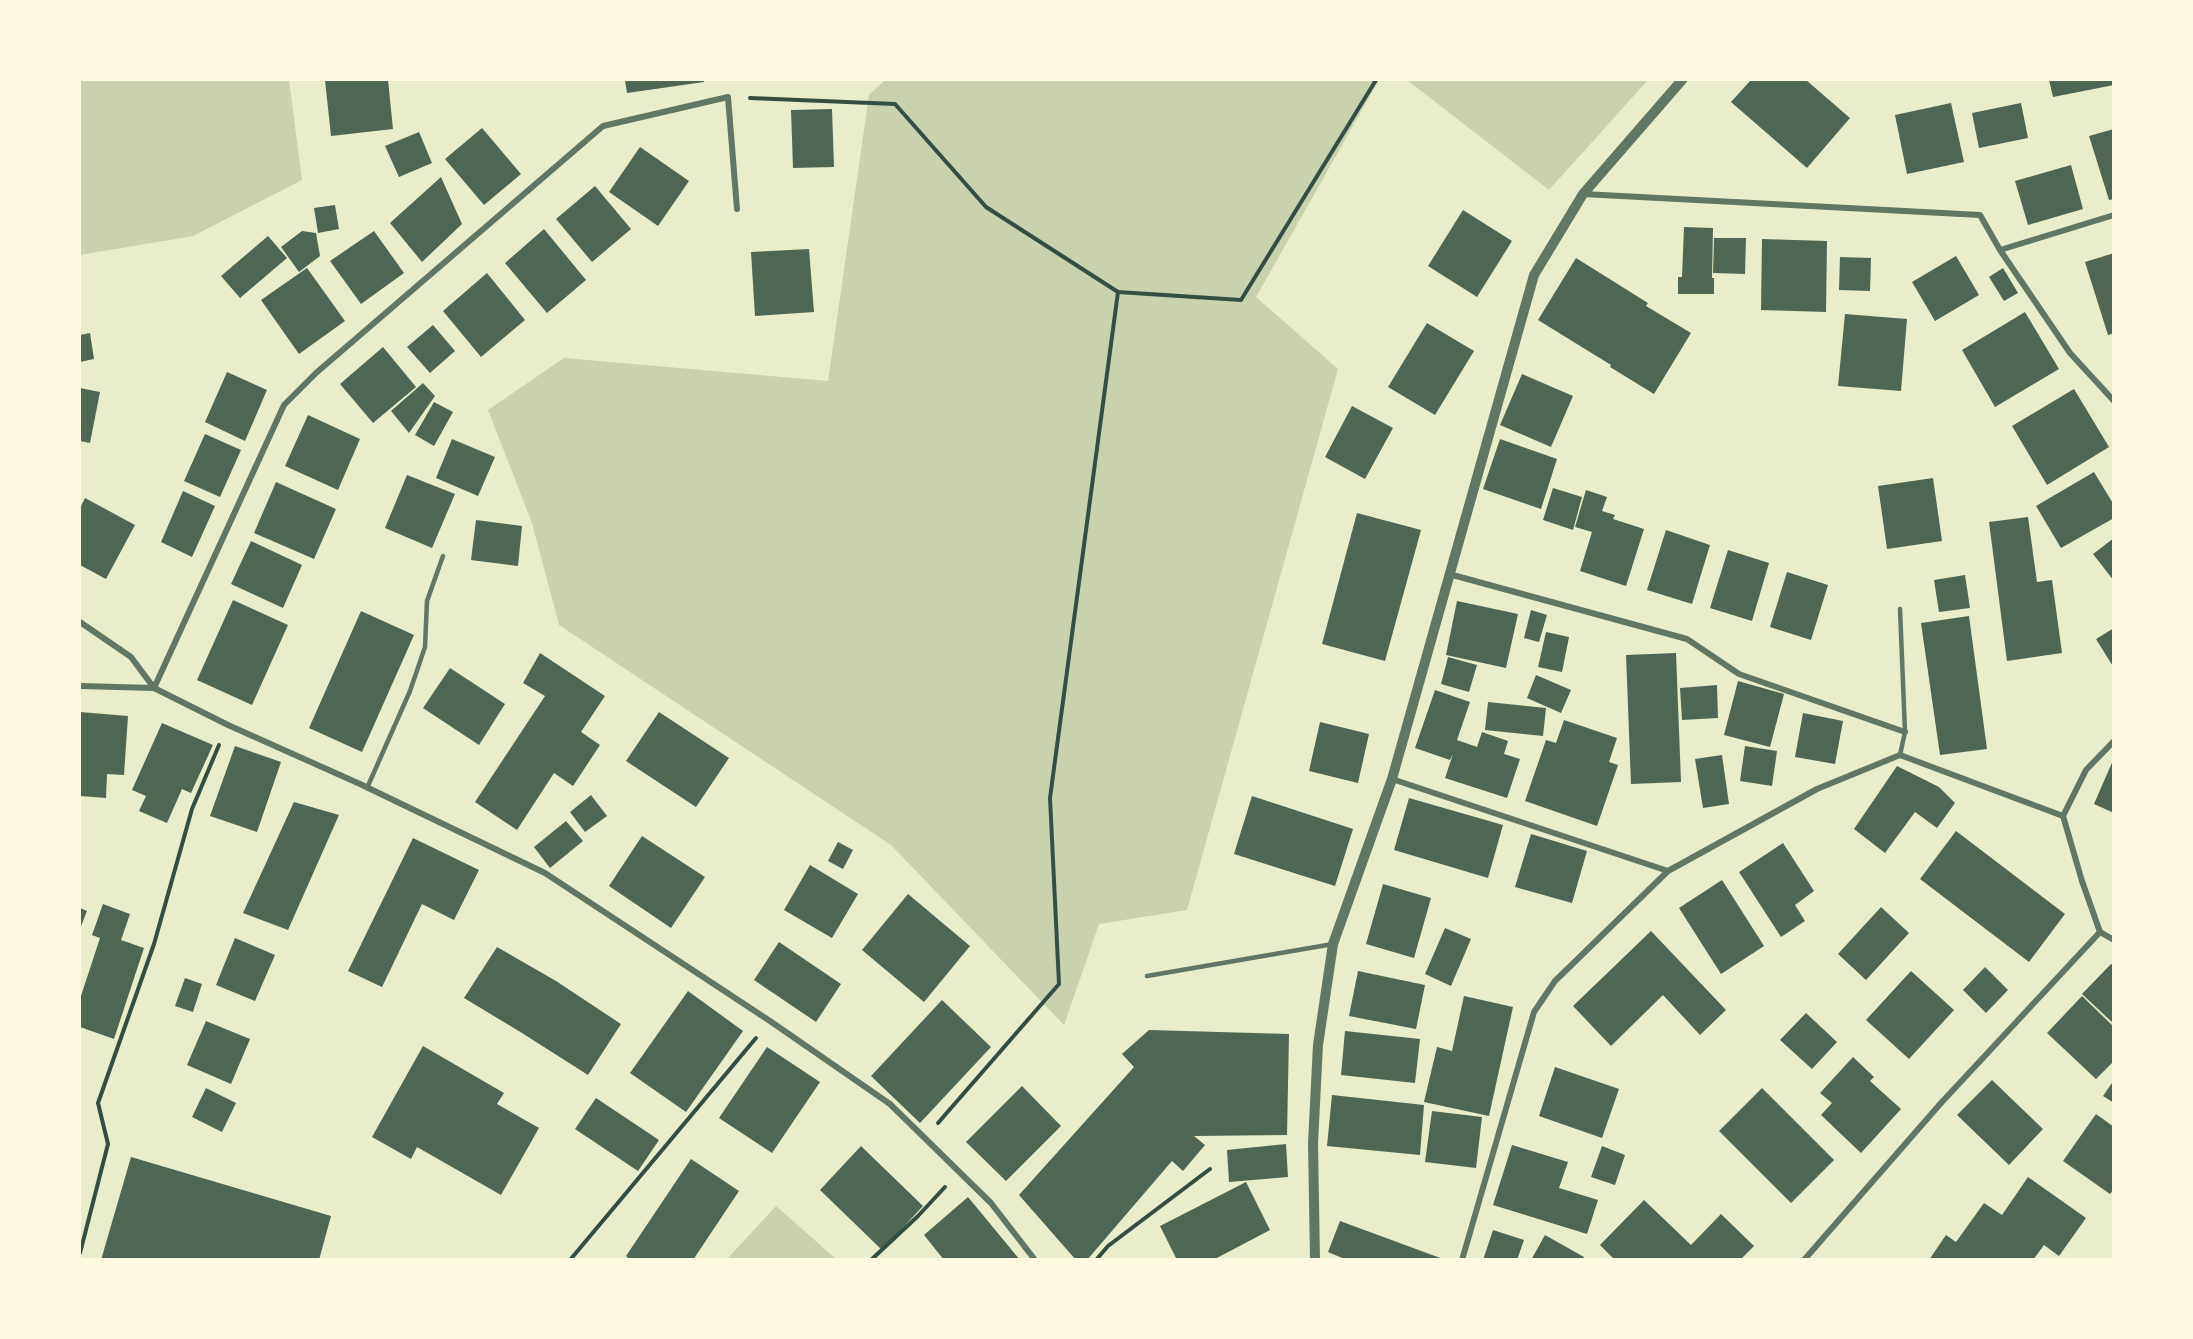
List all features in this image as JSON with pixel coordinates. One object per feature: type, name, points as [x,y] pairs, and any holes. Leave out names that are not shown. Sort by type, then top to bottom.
[{"type":"street","points":[[1315,1260],[1313,1143],[1317,1056],[1332,944],[1392,779],[1534,275],[1583,194],[1682,80]]},
{"type":"street","points":[[154,688],[284,405],[316,373],[603,126],[728,97],[737,209]]},
{"type":"street","points":[[1583,194],[1980,215],[2000,250],[2070,353],[2114,401]]},
{"type":"street","points":[[2000,250],[2114,215]]},
{"type":"street","points":[[1448,574],[1687,639],[1739,674],[1905,732]]},
{"type":"street","points":[[80,622],[131,657],[154,688]]},
{"type":"street","points":[[80,686],[154,688],[545,873],[770,1021],[890,1104],[991,1203],[1035,1260]]},
{"type":"street","points":[[2114,741],[2086,770],[2063,816],[2100,932],[2114,940]]},
{"type":"street","points":[[1462,1260],[1534,1012],[1555,981],[1668,872],[1817,789],[1900,755],[2063,816]]},
{"type":"street","points":[[1392,779],[1668,872]]},
{"type":"street","points":[[1804,1260],[1941,1103],[2100,932]]},
{"type":"lane","points":[[367,788],[410,691],[425,647],[427,601],[443,556]]},
{"type":"lane","points":[[1900,609],[1905,732],[1900,755]]},
{"type":"lane","points":[[1147,976],[1332,944]]},
{"type":"path","points":[[728,97],[895,104],[986,207],[1118,291],[1241,300],[1376,80]]},
{"type":"path","points":[[925,1137],[1059,984],[1050,798],[1118,291]]},
{"type":"path","points":[[80,1253],[108,1143],[98,1103],[154,944],[192,810],[228,725]]},
{"type":"path","points":[[570,1260],[770,1021]]},
{"type":"path","points":[[1096,1260],[1108,1246],[1210,1169]]},
{"type":"path","points":[[871,1260],[918,1216],[960,1171]]},
{"type":"green space","points":[[80,80],[289,80],[302,180],[193,236],[80,255]]},
{"type":"green space","points":[[885,80],[1379,80],[1256,297],[1338,369],[1187,910],[1099,924],[1064,1025],[891,845],[559,625],[532,523],[488,410],[564,358],[828,381],[869,95]]},
{"type":"green space","points":[[1407,80],[1648,80],[1549,190]]},
{"type":"green space","points":[[776,1206],[836,1259],[727,1259]]},
{"type":"building","points":[[325,80],[388,80],[393,129],[331,136]]},
{"type":"building","points":[[625,80],[704,80],[704,82],[627,93]]},
{"type":"building","points":[[1751,80],[1806,80],[1850,118],[1807,168],[1731,102]]},
{"type":"building","points":[[2049,80],[2114,80],[2114,85],[2053,97]]},
{"type":"building","points":[[1951,103],[1964,162],[1907,174],[1895,115]]},
{"type":"building","points":[[2021,103],[2028,138],[1979,148],[1972,113]]},
{"type":"building","points":[[832,109],[834,167],[793,168],[791,110]]},
{"type":"building","points":[[482,128],[521,174],[484,205],[445,159]]},
{"type":"building","points":[[2114,129],[2114,199],[2109,200],[2089,136]]},
{"type":"building","points":[[419,132],[432,163],[399,177],[385,146]]},
{"type":"building","points":[[640,147],[689,181],[658,226],[609,192]]},
{"type":"building","points":[[2071,165],[2083,209],[2028,225],[2015,181]]},
{"type":"building","points":[[441,177],[462,224],[422,262],[390,223]]},
{"type":"building","points":[[595,186],[631,229],[592,262],[556,219]]},
{"type":"building","points":[[335,205],[339,229],[318,233],[314,208]]},
{"type":"building","points":[[1463,210],[1512,241],[1477,297],[1428,266]]},
{"type":"building","points":[[1684,227],[1713,228],[1714,294],[1678,294],[1678,277],[1682,277]]},
{"type":"building","points":[[544,229],[586,280],[547,313],[505,263]]},
{"type":"building","points":[[302,231],[316,233],[320,256],[299,272],[281,247]]},
{"type":"building","points":[[374,231],[404,273],[361,304],[330,261]]},
{"type":"building","points":[[268,236],[287,258],[240,298],[221,276]]},
{"type":"building","points":[[1714,238],[1746,238],[1745,274],[1713,273]]},
{"type":"building","points":[[1762,239],[1827,241],[1826,312],[1761,310]]},
{"type":"building","points":[[809,249],[814,312],[755,316],[751,252]]},
{"type":"building","points":[[2114,253],[2114,333],[2108,335],[2085,262]]},
{"type":"building","points":[[1956,256],[1979,295],[1935,321],[1912,282]]},
{"type":"building","points":[[1840,257],[1871,258],[1870,291],[1839,290]]},
{"type":"building","points":[[1576,258],[1648,303],[1646,306],[1691,333],[1654,394],[1538,320]]},
{"type":"building","points":[[307,268],[345,321],[299,354],[261,300]]},
{"type":"building","points":[[2003,268],[2018,293],[2004,301],[1989,277]]},
{"type":"building","points":[[487,273],[525,320],[481,357],[443,311]]},
{"type":"building","points":[[2025,312],[2059,369],[1995,407],[1962,350]]},
{"type":"building","points":[[1845,314],[1907,319],[1901,391],[1838,386]]},
{"type":"building","points":[[1427,323],[1474,351],[1435,415],[1388,387]]},
{"type":"building","points":[[433,325],[455,351],[430,373],[407,347]]},
{"type":"building","points":[[90,333],[94,359],[80,362],[80,335]]},
{"type":"building","points":[[383,347],[416,387],[373,423],[340,384]]},
{"type":"building","points":[[227,372],[267,390],[245,441],[205,422]]},
{"type":"building","points":[[1522,374],[1573,396],[1551,447],[1500,425]]},
{"type":"building","points":[[423,383],[435,396],[409,433],[391,411]]},
{"type":"building","points":[[80,388],[100,392],[90,443],[80,441]]},
{"type":"building","points":[[2074,389],[2109,447],[2047,485],[2012,426]]},
{"type":"building","points":[[434,402],[453,412],[434,446],[415,435]]},
{"type":"building","points":[[1352,406],[1393,428],[1365,479],[1325,457]]},
{"type":"building","points":[[308,415],[360,439],[338,490],[285,466]]},
{"type":"building","points":[[205,434],[241,450],[220,497],[184,481]]},
{"type":"building","points":[[452,439],[495,457],[478,496],[436,478]]},
{"type":"building","points":[[1500,439],[1557,459],[1541,509],[1483,489]]},
{"type":"building","points":[[2094,472],[2114,505],[2114,518],[2061,548],[2036,506]]},
{"type":"building","points":[[407,475],[455,494],[432,548],[385,528]]},
{"type":"building","points":[[1933,478],[1942,541],[1887,549],[1878,486]]},
{"type":"building","points":[[276,482],[336,509],[314,559],[254,533]]},
{"type":"building","points":[[1553,488],[1582,497],[1573,530],[1543,520]]},
{"type":"building","points":[[1586,490],[1607,497],[1602,511],[1615,515],[1613,519],[1644,529],[1626,586],[1580,571],[1592,532],[1575,527]]},
{"type":"building","points":[[183,491],[215,506],[192,557],[161,542]]},
{"type":"building","points":[[85,498],[135,525],[106,579],[80,565],[80,508]]},
{"type":"building","points":[[1357,513],[1421,530],[1385,661],[1322,644]]},
{"type":"building","points":[[2028,517],[2037,582],[2052,580],[2062,653],[2007,661],[1989,522]]},
{"type":"building","points":[[476,520],[522,526],[518,566],[471,560]]},
{"type":"building","points":[[1666,530],[1710,545],[1692,604],[1647,590]]},
{"type":"building","points":[[2114,538],[2114,581],[2093,554]]},
{"type":"building","points":[[251,541],[302,565],[283,608],[231,584]]},
{"type":"building","points":[[1728,550],[1769,563],[1752,621],[1710,608]]},
{"type":"building","points":[[1787,572],[1828,585],[1811,640],[1770,627]]},
{"type":"building","points":[[1965,575],[1970,608],[1939,612],[1934,580]]},
{"type":"building","points":[[233,600],[288,625],[252,705],[197,680]]},
{"type":"building","points":[[1457,601],[1518,614],[1506,668],[1446,655]]},
{"type":"building","points":[[1531,610],[1547,615],[1539,642],[1524,638]]},
{"type":"building","points":[[361,611],[414,635],[362,752],[309,728]]},
{"type":"building","points":[[1969,616],[1987,749],[1940,755],[1921,623]]},
{"type":"building","points":[[2114,628],[2114,668],[2096,639]]},
{"type":"building","points":[[1546,632],[1569,637],[1562,672],[1538,667]]},
{"type":"building","points":[[540,653],[605,696],[581,732],[600,745],[573,786],[554,773],[517,830],[475,802],[545,696],[523,683]]},
{"type":"building","points":[[1676,653],[1681,782],[1631,784],[1626,655]]},
{"type":"building","points":[[1448,657],[1477,665],[1469,692],[1441,684]]},
{"type":"building","points":[[450,668],[505,704],[479,745],[423,708]]},
{"type":"building","points":[[1536,675],[1571,690],[1561,713],[1527,698]]},
{"type":"building","points":[[1738,681],[1784,694],[1770,747],[1724,735]]},
{"type":"building","points":[[1717,685],[1718,718],[1682,720],[1680,688]]},
{"type":"building","points":[[1435,690],[1470,702],[1457,740],[1477,747],[1482,732],[1508,741],[1504,754],[1520,759],[1507,798],[1445,778],[1453,754],[1450,760],[1415,748]]},
{"type":"building","points":[[1488,702],[1546,708],[1543,736],[1485,730]]},
{"type":"building","points":[[80,712],[128,716],[124,775],[107,774],[106,798],[80,796]]},
{"type":"building","points":[[659,712],[729,758],[696,807],[626,761]]},
{"type":"building","points":[[1803,713],[1843,721],[1835,764],[1795,757]]},
{"type":"building","points":[[1564,720],[1617,738],[1609,762],[1618,765],[1597,826],[1525,801],[1546,740],[1556,743]]},
{"type":"building","points":[[1320,722],[1369,734],[1358,783],[1309,771]]},
{"type":"building","points":[[162,723],[213,745],[191,793],[182,789],[167,823],[139,811],[146,796],[132,790]]},
{"type":"building","points":[[235,746],[281,762],[257,832],[210,816]]},
{"type":"building","points":[[1745,746],[1777,751],[1772,786],[1740,781]]},
{"type":"building","points":[[1722,755],[1729,804],[1703,808],[1695,759]]},
{"type":"building","points":[[2114,758],[2114,813],[2094,804]]},
{"type":"building","points":[[1897,766],[1939,787],[1955,803],[1937,828],[1915,812],[1885,853],[1854,829]]},
{"type":"building","points":[[591,795],[607,816],[585,832],[570,812]]},
{"type":"building","points":[[1252,796],[1353,829],[1335,886],[1234,854]]},
{"type":"building","points":[[1409,798],[1503,825],[1488,878],[1394,850]]},
{"type":"building","points":[[294,802],[339,815],[288,930],[243,913]]},
{"type":"building","points":[[566,821],[583,841],[550,868],[534,847]]},
{"type":"building","points":[[1956,831],[2065,914],[2029,962],[1920,879]]},
{"type":"building","points":[[1531,834],[1587,851],[1572,903],[1515,887]]},
{"type":"building","points":[[642,836],[705,877],[671,928],[609,886]]},
{"type":"building","points":[[413,838],[479,870],[454,920],[422,904],[382,987],[348,971]]},
{"type":"building","points":[[838,842],[853,850],[843,869],[828,861]]},
{"type":"building","points":[[1783,843],[1814,891],[1795,905],[1805,921],[1781,937],[1739,872]]},
{"type":"building","points":[[810,865],[858,894],[832,938],[784,910]]},
{"type":"building","points":[[1722,880],[1764,946],[1721,974],[1679,908]]},
{"type":"building","points":[[1383,884],[1431,898],[1414,958],[1366,944]]},
{"type":"building","points":[[908,894],[970,946],[924,1002],[862,950]]},
{"type":"building","points":[[103,904],[130,914],[121,940],[144,948],[114,1039],[80,1027],[80,999],[100,938],[92,935]]},
{"type":"building","points":[[1881,907],[1909,933],[1866,980],[1838,954]]},
{"type":"building","points":[[80,908],[87,911],[80,929]]},
{"type":"building","points":[[1445,928],[1471,939],[1451,986],[1425,974]]},
{"type":"building","points":[[1651,931],[1726,1010],[1700,1035],[1663,995],[1611,1046],[1573,1006]]},
{"type":"building","points":[[235,938],[275,955],[255,1001],[216,985]]},
{"type":"building","points":[[779,942],[841,984],[816,1022],[754,980]]},
{"type":"building","points":[[497,947],[556,981],[621,1024],[588,1075],[464,998]]},
{"type":"building","points":[[2111,964],[2114,966],[2114,1024],[2082,994]]},
{"type":"building","points":[[1985,967],[2008,990],[1986,1013],[1963,990]]},
{"type":"building","points":[[1358,971],[1425,985],[1416,1029],[1349,1016]]},
{"type":"building","points":[[1911,971],[1954,1010],[1909,1059],[1866,1020]]},
{"type":"building","points":[[185,978],[202,984],[193,1012],[175,1006]]},
{"type":"building","points":[[688,991],[743,1031],[686,1112],[630,1073]]},
{"type":"building","points":[[1464,996],[1513,1007],[1489,1116],[1424,1102],[1437,1047],[1452,1051]]},
{"type":"building","points":[[2082,996],[2114,1027],[2114,1061],[2096,1079],[2047,1033]]},
{"type":"building","points":[[942,1000],[991,1047],[920,1123],[871,1076]]},
{"type":"building","points":[[1806,1013],[1837,1042],[1812,1069],[1780,1040]]},
{"type":"building","points":[[206,1021],[250,1039],[231,1084],[187,1065]]},
{"type":"building","points":[[1149,1030],[1289,1034],[1287,1135],[1194,1136],[1205,1145],[1183,1171],[1172,1161],[1087,1260],[1076,1260],[1019,1195],[1134,1067],[1122,1054]]},
{"type":"building","points":[[1345,1031],[1420,1039],[1415,1083],[1341,1075]]},
{"type":"building","points":[[423,1046],[504,1093],[497,1104],[539,1128],[501,1195],[417,1147],[411,1159],[372,1137]]},
{"type":"building","points":[[767,1047],[820,1082],[772,1153],[719,1118]]},
{"type":"building","points":[[1853,1057],[1874,1077],[1870,1081],[1901,1109],[1861,1153],[1821,1115],[1832,1103],[1820,1093]]},
{"type":"building","points":[[1555,1067],[1619,1089],[1602,1138],[1539,1116]]},
{"type":"building","points":[[1992,1080],[2043,1129],[2009,1165],[1957,1115]]},
{"type":"building","points":[[2114,1080],[2114,1103],[2103,1096]]},
{"type":"building","points":[[1022,1086],[1061,1126],[1006,1181],[966,1142]]},
{"type":"building","points":[[206,1088],[236,1103],[222,1132],[192,1117]]},
{"type":"building","points":[[1762,1088],[1834,1160],[1791,1203],[1719,1131]]},
{"type":"building","points":[[1332,1095],[1424,1105],[1420,1155],[1327,1146]]},
{"type":"building","points":[[596,1098],[659,1140],[638,1171],[575,1129]]},
{"type":"building","points":[[1432,1111],[1482,1117],[1476,1168],[1425,1162]]},
{"type":"building","points":[[2096,1114],[2114,1127],[2114,1189],[2110,1194],[2063,1161]]},
{"type":"building","points":[[1286,1144],[1288,1177],[1229,1182],[1227,1150]]},
{"type":"building","points":[[1512,1145],[1568,1162],[1559,1188],[1598,1200],[1587,1234],[1493,1205]]},
{"type":"building","points":[[861,1146],[923,1206],[882,1250],[820,1190]]},
{"type":"building","points":[[1602,1146],[1625,1155],[1615,1185],[1591,1177]]},
{"type":"building","points":[[131,1157],[331,1216],[319,1260],[101,1260]]},
{"type":"building","points":[[691,1159],[739,1191],[693,1260],[630,1260],[626,1256]]},
{"type":"building","points":[[2028,1177],[2086,1218],[2059,1256],[2044,1245],[2033,1260],[1929,1260],[1946,1235],[1956,1242],[1984,1203],[2002,1215]]},
{"type":"building","points":[[1246,1182],[1270,1230],[1213,1260],[1177,1260],[1160,1226]]},
{"type":"building","points":[[968,1197],[1020,1260],[944,1260],[924,1235]]},
{"type":"building","points":[[1644,1200],[1691,1245],[1721,1214],[1754,1246],[1740,1260],[1615,1260],[1600,1245]]},
{"type":"building","points":[[1340,1221],[1443,1260],[1347,1260],[1328,1252]]},
{"type":"building","points":[[1493,1230],[1524,1240],[1517,1260],[1483,1260]]},
{"type":"building","points":[[1545,1235],[1584,1257],[1583,1260],[1531,1260]]}]
